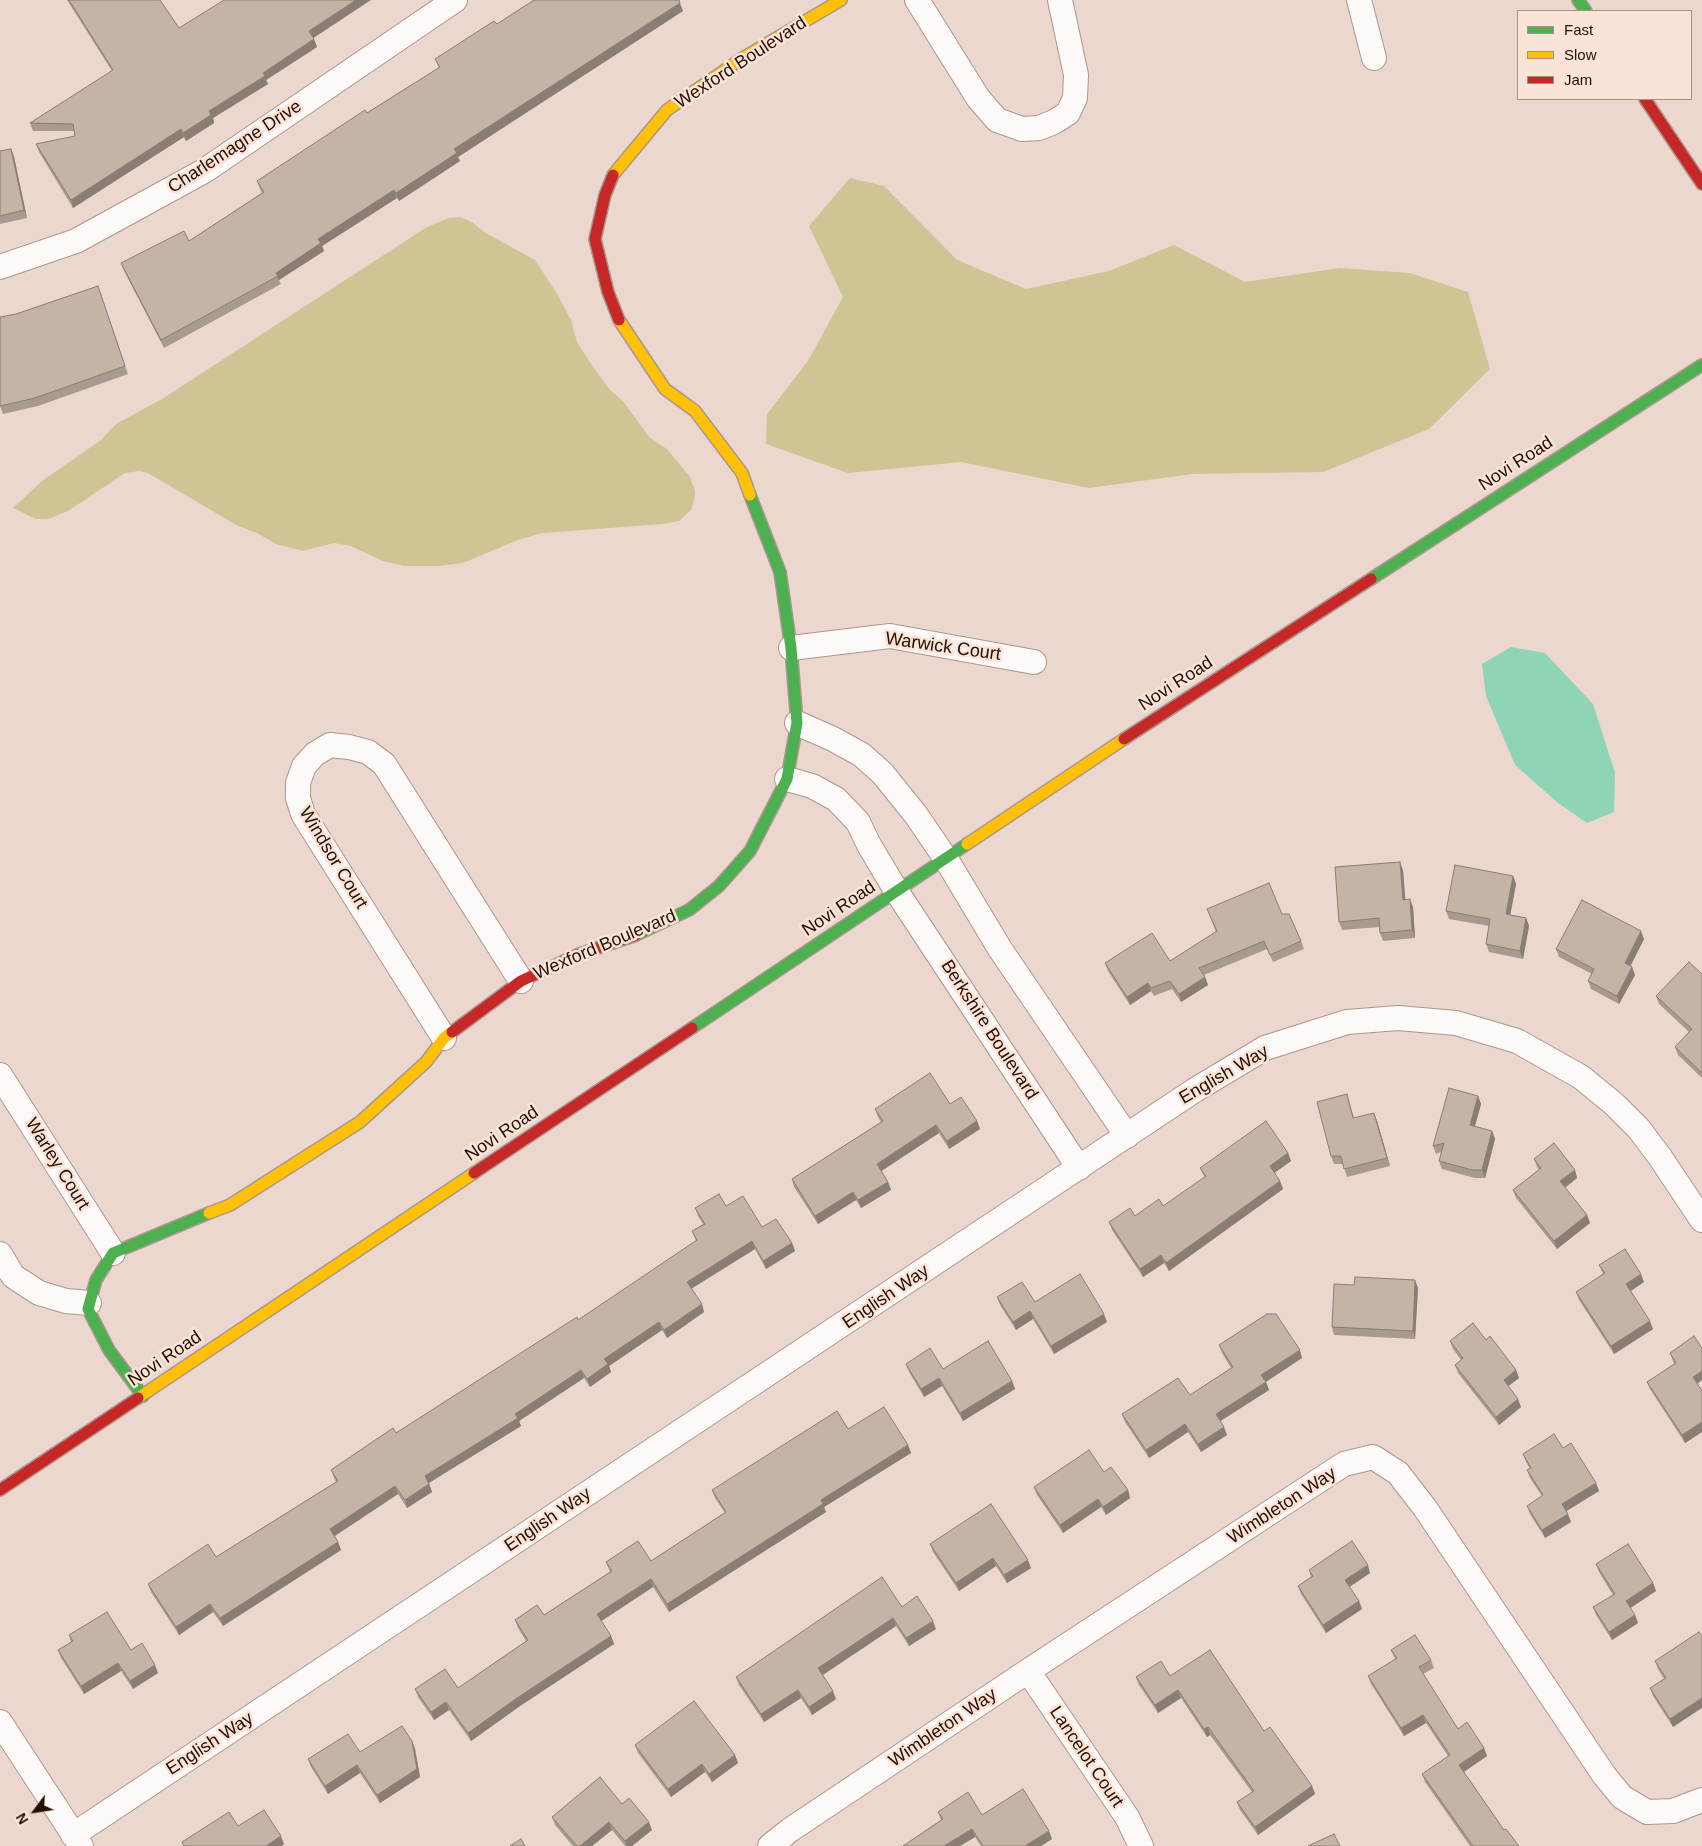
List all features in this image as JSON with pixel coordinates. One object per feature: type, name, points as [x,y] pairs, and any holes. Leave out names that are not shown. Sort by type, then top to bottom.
[{"type":"street","name":"Charlemagne Drive","points":[[0,267],[76,241],[204,171],[455,0]]},
{"type":"street","name":"Wexford Boulevard","points":[[113,1253],[230,1205],[266,1184],[360,1122],[426,1062],[444,1038],[521,981],[577,954],[644,932],[689,910],[719,886],[750,851],[775,806],[787,779],[797,723],[792,648],[780,572],[742,473],[695,411],[666,389],[619,320],[608,292],[595,238],[605,195],[615,170],[667,110],[741,59],[841,0]]},
{"type":"street","points":[[917,0],[978,98],[997,120],[1022,129],[1039,128],[1054,122],[1068,112],[1076,98],[1076,75],[1060,0]]},
{"type":"street","points":[[1359,0],[1374,58]]},
{"type":"street","points":[[1646,100],[1702,184]]},
{"type":"street","name":"Novi Road","points":[[0,1490],[1113,746],[1702,365]]},
{"type":"street","name":"Warwick Court","points":[[792,648],[890,636],[1034,662]]},
{"type":"street","points":[[797,723],[832,739],[862,756],[883,774],[916,815],[946,859],[1000,949],[1127,1136]]},
{"type":"street","name":"Windsor Court","points":[[444,1038],[303,814],[298,798],[298,783],[304,766],[315,754],[330,745],[349,747],[368,752],[384,764],[521,981]]},
{"type":"street","name":"Berkshire Boulevard","points":[[787,779],[812,786],[836,799],[858,822],[869,845],[897,892],[1080,1168]]},
{"type":"street","name":"English Way","points":[[77,1840],[1194,1090],[1265,1048],[1347,1022],[1398,1018],[1456,1024],[1516,1041],[1544,1054],[1588,1082],[1614,1104],[1639,1129],[1702,1220]]},
{"type":"street","name":"Warley Court","points":[[0,1075],[113,1253]]},
{"type":"street","points":[[113,1253],[96,1280],[88,1308],[109,1350],[143,1396]]},
{"type":"street","points":[[0,1254],[7,1280],[39,1294],[66,1301],[89,1303]]},
{"type":"street","name":"Wimbleton Way","points":[[770,1846],[790,1830],[1028,1670],[1344,1464],[1373,1457],[1398,1473],[1425,1508],[1604,1775],[1622,1797],[1647,1812],[1674,1811],[1702,1800]]},
{"type":"street","name":"Lancelot Court","points":[[1028,1670],[1126,1817],[1141,1846]]},
{"type":"street","points":[[0,1722],[77,1840]]},
{"type":"shaded area","points":[[850,178],[884,186],[957,260],[1026,289],[1109,271],[1174,245],[1245,282],[1340,268],[1410,273],[1468,292],[1490,369],[1429,429],[1323,472],[1192,474],[1089,488],[961,462],[848,473],[766,444],[767,414],[808,361],[843,297],[809,226]]},
{"type":"shaded area","points":[[460,217],[472,222],[484,232],[535,260],[556,292],[571,320],[577,342],[593,367],[610,390],[623,401],[649,437],[667,449],[690,477],[695,497],[691,510],[679,521],[663,524],[542,533],[518,540],[463,563],[438,566],[404,566],[383,561],[351,546],[334,543],[303,551],[276,544],[257,533],[238,526],[148,473],[139,471],[125,473],[68,511],[48,519],[36,519],[13,508],[42,481],[101,440],[116,424],[162,399],[427,227],[449,218]]},
{"type":"shaded area","points":[[1511,647],[1545,653],[1593,704],[1615,773],[1614,812],[1587,823],[1558,803],[1515,765],[1486,696],[1482,664]]},
{"type":"building","points":[[69,0],[160,0],[179,28],[224,0],[356,0],[309,31],[314,39],[263,73],[265,76],[209,111],[211,115],[183,133],[181,129],[71,200],[36,144],[75,136],[73,124],[30,123],[113,70]]},
{"type":"building","points":[[534,0],[679,0],[680,3],[454,149],[457,153],[396,193],[394,190],[318,239],[321,243],[276,273],[278,276],[161,340],[121,263],[184,231],[189,241],[264,192],[257,181],[365,110],[367,113],[440,67],[435,59],[494,21],[497,24]]},
{"type":"building","points":[[11,149],[24,210],[0,216],[0,151]]},
{"type":"building","points":[[98,286],[125,366],[35,398],[0,406],[0,317],[16,314]]},
{"type":"building","points":[[1400,862],[1403,900],[1410,899],[1412,930],[1380,933],[1379,918],[1339,922],[1335,867]]},
{"type":"building","points":[[1455,865],[1513,876],[1506,914],[1526,918],[1520,951],[1486,944],[1490,919],[1446,911]]},
{"type":"building","points":[[1269,883],[1282,914],[1289,914],[1301,941],[1270,955],[1264,941],[1199,968],[1205,977],[1179,994],[1170,981],[1151,988],[1148,983],[1127,997],[1105,963],[1152,933],[1170,961],[1217,931],[1207,909]]},
{"type":"building","points":[[1582,900],[1641,931],[1625,963],[1632,967],[1617,996],[1588,981],[1594,969],[1556,949]]},
{"type":"building","points":[[1689,962],[1702,974],[1702,1073],[1675,1047],[1692,1029],[1656,996]]},
{"type":"building","points":[[930,1073],[950,1104],[961,1097],[977,1121],[947,1141],[936,1125],[877,1164],[888,1182],[858,1200],[853,1192],[815,1216],[792,1179],[883,1121],[875,1109]]},
{"type":"building","points":[[1449,1088],[1478,1096],[1470,1125],[1492,1131],[1482,1170],[1472,1170],[1439,1161],[1444,1143],[1433,1146]]},
{"type":"building","points":[[1347,1094],[1353,1118],[1374,1113],[1387,1158],[1344,1169],[1341,1156],[1331,1156],[1317,1102]]},
{"type":"building","points":[[1266,1121],[1288,1153],[1270,1166],[1280,1181],[1166,1263],[1161,1255],[1140,1269],[1109,1222],[1130,1208],[1135,1216],[1159,1199],[1163,1206],[1206,1176],[1200,1168]]},
{"type":"building","points":[[1554,1143],[1575,1170],[1560,1181],[1587,1215],[1554,1241],[1513,1190],[1541,1168],[1534,1159]]},
{"type":"building","points":[[719,1194],[726,1206],[743,1196],[762,1227],[776,1219],[792,1243],[763,1261],[752,1241],[687,1282],[702,1304],[664,1330],[659,1322],[604,1359],[608,1364],[587,1379],[581,1370],[515,1414],[518,1418],[425,1476],[429,1484],[405,1500],[395,1486],[330,1529],[338,1542],[220,1618],[210,1604],[176,1627],[148,1584],[208,1544],[216,1557],[338,1481],[331,1470],[393,1428],[396,1433],[577,1317],[578,1320],[697,1240],[692,1231],[705,1224],[695,1208]]},
{"type":"building","points":[[1625,1249],[1641,1274],[1626,1284],[1650,1321],[1611,1346],[1576,1292],[1605,1273],[1599,1265]]},
{"type":"building","points":[[1080,1274],[1104,1314],[1051,1346],[1030,1311],[1013,1322],[997,1297],[1022,1282],[1035,1302]]},
{"type":"building","points":[[1355,1277],[1415,1280],[1413,1331],[1332,1327],[1334,1284],[1354,1285]]},
{"type":"building","points":[[1267,1314],[1276,1314],[1300,1350],[1261,1375],[1266,1382],[1216,1414],[1224,1427],[1198,1444],[1185,1424],[1146,1450],[1122,1414],[1178,1378],[1190,1395],[1233,1367],[1219,1345]]},
{"type":"building","points":[[1473,1323],[1486,1340],[1490,1336],[1516,1370],[1504,1380],[1518,1399],[1496,1417],[1455,1365],[1463,1358],[1450,1341]]},
{"type":"building","points":[[1694,1336],[1702,1348],[1702,1371],[1693,1377],[1702,1391],[1702,1422],[1682,1435],[1647,1382],[1676,1363],[1670,1353]]},
{"type":"building","points":[[988,1341],[1012,1381],[960,1413],[939,1378],[921,1389],[906,1364],[930,1348],[943,1369]]},
{"type":"building","points":[[884,1407],[908,1445],[821,1500],[823,1504],[667,1604],[651,1579],[597,1614],[611,1636],[468,1733],[446,1702],[431,1712],[415,1689],[445,1669],[458,1688],[528,1640],[515,1620],[537,1605],[544,1615],[612,1571],[606,1562],[638,1541],[651,1561],[726,1512],[712,1490],[837,1411],[848,1429]]},
{"type":"building","points":[[1554,1434],[1563,1448],[1571,1443],[1596,1483],[1562,1504],[1568,1514],[1542,1530],[1527,1506],[1543,1495],[1527,1470],[1531,1468],[1523,1454]]},
{"type":"building","points":[[1089,1450],[1104,1472],[1111,1467],[1128,1490],[1103,1507],[1098,1499],[1060,1525],[1034,1487]]},
{"type":"building","points":[[991,1504],[1028,1560],[1004,1575],[993,1558],[956,1583],[930,1544]]},
{"type":"building","points":[[1352,1541],[1368,1565],[1345,1580],[1359,1601],[1323,1625],[1298,1586],[1313,1576],[1309,1570]]},
{"type":"building","points":[[1628,1544],[1653,1583],[1626,1601],[1635,1615],[1609,1632],[1593,1607],[1615,1594],[1596,1564]]},
{"type":"building","points":[[882,1577],[902,1607],[917,1596],[933,1621],[906,1638],[893,1618],[818,1668],[833,1691],[809,1707],[798,1690],[761,1714],[736,1677]]},
{"type":"building","points":[[107,1612],[131,1650],[142,1643],[155,1665],[130,1681],[118,1663],[81,1686],[58,1650],[73,1641],[69,1635]]},
{"type":"building","points":[[1699,1632],[1702,1636],[1702,1698],[1670,1719],[1650,1688],[1666,1678],[1655,1661]]},
{"type":"building","points":[[1415,1635],[1431,1660],[1419,1667],[1458,1729],[1467,1722],[1484,1748],[1459,1765],[1504,1830],[1506,1829],[1519,1846],[1473,1846],[1422,1774],[1450,1755],[1423,1715],[1401,1728],[1368,1676],[1397,1658],[1391,1650]]},
{"type":"building","points":[[1210,1650],[1264,1731],[1270,1727],[1312,1786],[1255,1827],[1237,1802],[1254,1791],[1208,1727],[1204,1729],[1178,1690],[1155,1705],[1136,1677],[1161,1661],[1170,1676]]},
{"type":"building","points":[[694,1701],[735,1755],[709,1774],[702,1764],[668,1789],[635,1745]]},
{"type":"building","points":[[402,1726],[412,1741],[417,1769],[377,1795],[357,1765],[325,1786],[308,1759],[348,1734],[360,1752]]},
{"type":"building","points":[[600,1777],[622,1804],[629,1798],[649,1822],[625,1841],[609,1822],[580,1846],[577,1846],[552,1817]]},
{"type":"building","points":[[1023,1789],[1049,1831],[1025,1846],[983,1846],[972,1829],[944,1846],[903,1846],[943,1819],[938,1812],[968,1792],[982,1815]]},
{"type":"building","points":[[264,1810],[281,1836],[266,1846],[184,1846],[182,1842],[229,1812],[238,1826]]},
{"type":"building","points":[[1334,1834],[1340,1846],[1308,1846]]},
{"type":"building","points":[[521,1839],[525,1846],[510,1846]]},
{"type":"traffic: fast","points":[[1578,0],[1585,10]]},
{"type":"traffic: fast","points":[[1371,579],[1702,365]]},
{"type":"traffic: fast","points":[[636,935],[689,910],[719,886],[750,851],[787,779],[797,723],[791,648],[780,572],[750,495]]},
{"type":"traffic: fast","points":[[692,1028],[967,844]]},
{"type":"traffic: fast","points":[[143,1396],[109,1350],[88,1309],[96,1280],[113,1253],[209,1213]]},
{"type":"traffic: slow","points":[[613,175],[667,110],[741,59],[841,0]]},
{"type":"traffic: slow","points":[[619,320],[665,389],[695,411],[742,473],[750,495]]},
{"type":"traffic: slow","points":[[967,844],[1124,739]]},
{"type":"traffic: slow","points":[[209,1213],[230,1205],[360,1122],[426,1062],[444,1038],[452,1032]]},
{"type":"traffic: slow","points":[[138,1398],[474,1173]]},
{"type":"traffic: jam","points":[[1646,100],[1702,184]]},
{"type":"traffic: jam","points":[[613,175],[605,195],[595,239],[608,292],[619,320]]},
{"type":"traffic: jam","points":[[1124,739],[1371,579]]},
{"type":"traffic: jam","points":[[452,1032],[521,981],[577,955],[636,935]]},
{"type":"traffic: jam","points":[[474,1173],[692,1028]]},
{"type":"traffic: jam","points":[[0,1490],[138,1398]]}]
